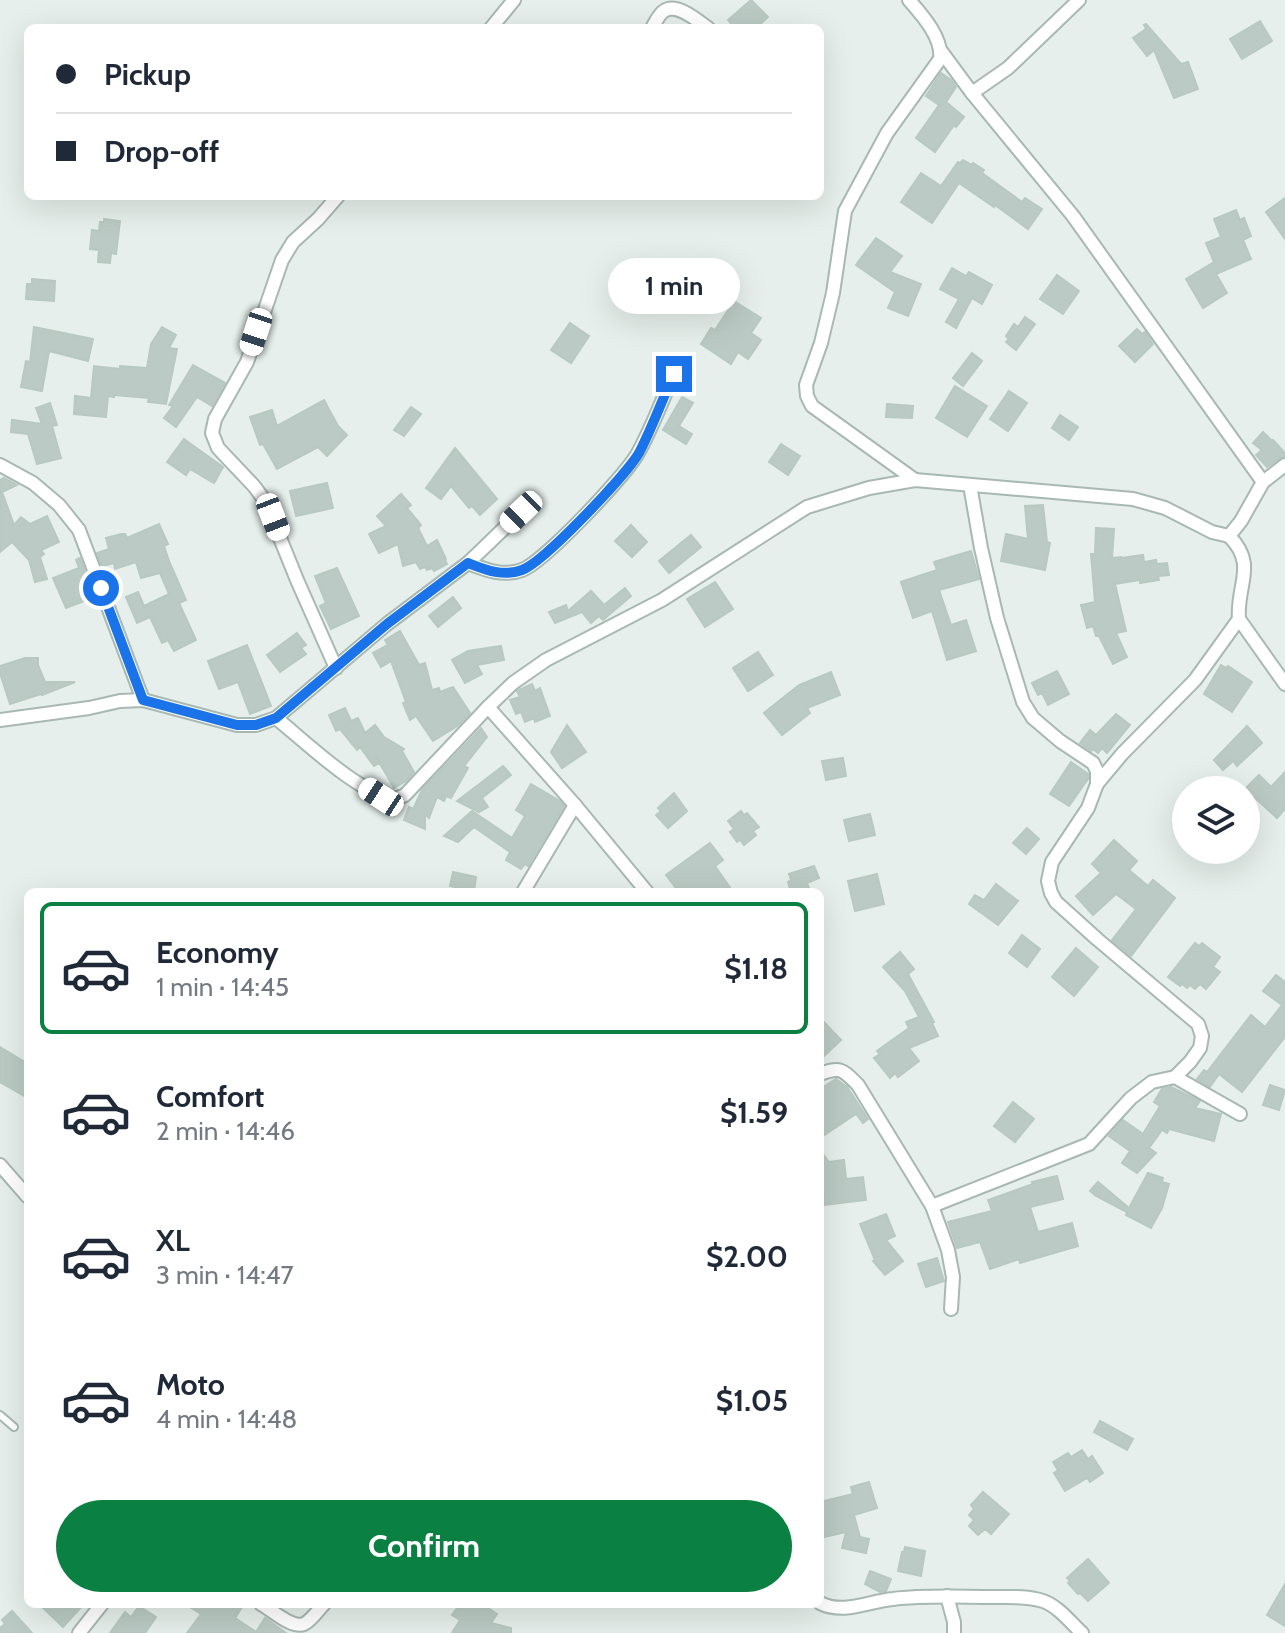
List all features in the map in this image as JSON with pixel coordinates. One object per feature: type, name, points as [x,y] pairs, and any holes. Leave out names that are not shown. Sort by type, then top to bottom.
[{"type":"street","points":[[494,24],[514,0]]},
{"type":"street","points":[[909,0],[922,14],[941,51],[1073,216],[1263,482]]},
{"type":"street","points":[[922,14],[924,0]]},
{"type":"street","points":[[972,93],[1008,68],[1079,0]]},
{"type":"street","points":[[655,24],[667,8],[682,11],[702,24]]},
{"type":"street","points":[[915,480],[812,406],[806,385],[821,343],[833,293],[845,211],[887,133],[940,59],[941,51]]},
{"type":"street","points":[[335,200],[293,242],[282,260],[247,362],[215,419],[212,433],[218,448],[265,501],[336,668]]},
{"type":"street","points":[[468,563],[502,574],[523,570],[539,560],[595,505],[637,455],[674,374]]},
{"type":"street","points":[[0,465],[33,483],[59,505],[79,530],[143,700]]},
{"type":"street","points":[[1229,536],[1263,482],[1285,465]]},
{"type":"street","points":[[276,718],[348,776],[381,797],[393,800],[405,795],[513,683],[546,660],[662,600],[807,507],[869,488],[915,480],[1133,499],[1165,508],[1212,532],[1229,536],[1244,557],[1239,619],[1285,684]]},
{"type":"street","points":[[970,485],[997,618],[1023,702],[1033,718],[1093,763],[1097,771],[1097,784]]},
{"type":"street","points":[[0,720],[143,700],[237,725],[256,725],[276,718],[387,624],[468,563],[521,512]]},
{"type":"street","points":[[932,1206],[1089,1144],[1131,1098],[1152,1082],[1175,1077],[1200,1048],[1202,1036],[1198,1024],[1056,902],[1048,881],[1052,862],[1088,808],[1097,784],[1195,680],[1239,619]]},
{"type":"street","points":[[488,707],[644,888]]},
{"type":"street","points":[[525,888],[575,805]]},
{"type":"street","points":[[824,1072],[842,1070],[858,1085],[932,1206],[948,1250],[953,1277],[951,1309]]},
{"type":"street","points":[[1175,1077],[1240,1114]]},
{"type":"street","points":[[0,1165],[24,1192]]},
{"type":"street","points":[[947,1596],[954,1633]]},
{"type":"street","points":[[824,1604],[852,1608],[892,1599],[1017,1597],[1042,1600],[1082,1633]]},
{"type":"street","points":[[79,1633],[99,1608]]},
{"type":"street","points":[[267,1608],[300,1625],[308,1622],[320,1608]]},
{"type":"lane","points":[[0,1415],[14,1427]]},
{"type":"building","points":[[751,0],[768,17],[760,24],[732,24],[728,20]]},
{"type":"building","points":[[1260,21],[1272,41],[1242,59],[1230,39]]},
{"type":"building","points":[[1146,24],[1181,64],[1188,62],[1198,89],[1174,98],[1154,50],[1147,56],[1133,38],[1146,29]]},
{"type":"building","points":[[941,73],[956,87],[946,102],[964,117],[956,127],[954,125],[935,152],[916,138],[939,105],[926,96]]},
{"type":"building","points":[[963,160],[984,170],[982,173],[1022,202],[1025,198],[1042,209],[1028,229],[959,183],[932,223],[901,202],[921,173],[941,186],[958,162]]},
{"type":"building","points":[[1285,198],[1285,239],[1266,212]]},
{"type":"building","points":[[1236,210],[1240,220],[1244,218],[1251,236],[1243,240],[1251,259],[1216,274],[1227,293],[1203,308],[1186,279],[1214,262],[1206,243],[1221,237],[1214,219]]},
{"type":"building","points":[[104,219],[120,221],[116,254],[111,253],[110,263],[98,262],[99,250],[90,249],[92,230],[99,231],[100,222]]},
{"type":"building","points":[[876,238],[902,256],[890,272],[921,284],[908,316],[888,308],[895,292],[856,265]]},
{"type":"building","points":[[952,268],[966,276],[969,272],[992,285],[982,304],[972,298],[956,328],[946,322],[959,299],[940,289]]},
{"type":"building","points":[[1057,275],[1079,291],[1063,314],[1040,299]]},
{"type":"building","points":[[32,279],[55,281],[54,301],[26,299],[27,284],[32,284]]},
{"type":"building","points":[[734,301],[761,318],[751,333],[761,340],[748,359],[738,352],[731,364],[701,344],[711,328],[715,330]]},
{"type":"building","points":[[1025,317],[1035,324],[1016,350],[1006,342],[1009,339],[1006,336],[1014,324],[1018,327]]},
{"type":"building","points":[[570,323],[589,336],[571,363],[551,350]]},
{"type":"building","points":[[34,327],[93,339],[88,361],[49,351],[42,391],[21,387],[26,361],[30,362]]},
{"type":"building","points":[[162,327],[176,335],[169,348],[177,349],[166,404],[148,402],[149,398],[114,395],[108,396],[106,417],[74,414],[75,396],[91,398],[94,366],[147,368],[151,344]]},
{"type":"building","points":[[1137,329],[1142,334],[1145,332],[1153,344],[1135,362],[1119,346]]},
{"type":"building","points":[[972,353],[982,361],[963,386],[953,378]]},
{"type":"building","points":[[193,365],[225,383],[212,406],[197,397],[176,427],[164,418]]},
{"type":"building","points":[[955,386],[987,406],[967,437],[936,418]]},
{"type":"building","points":[[1009,391],[1027,403],[1008,431],[990,419]]},
{"type":"building","points":[[682,397],[693,403],[679,426],[692,434],[686,444],[663,430]]},
{"type":"building","points":[[324,400],[338,426],[347,435],[327,456],[318,447],[277,469],[263,444],[260,445],[250,417],[272,410],[277,426]]},
{"type":"building","points":[[50,403],[57,425],[52,426],[61,458],[37,464],[28,434],[11,432],[12,420],[42,424],[36,408]]},
{"type":"building","points":[[887,404],[913,406],[912,418],[886,417]]},
{"type":"building","points":[[411,407],[421,414],[404,436],[394,430]]},
{"type":"building","points":[[1060,415],[1078,427],[1069,440],[1052,428]]},
{"type":"building","points":[[1263,432],[1285,453],[1267,467],[1256,455],[1262,450],[1253,443]]},
{"type":"building","points":[[184,439],[223,467],[214,483],[190,469],[186,475],[167,462]]},
{"type":"building","points":[[781,444],[800,456],[788,475],[769,462]]},
{"type":"building","points":[[455,448],[497,499],[480,515],[472,506],[469,508],[451,486],[441,499],[426,488]]},
{"type":"building","points":[[4,478],[17,485],[2,492],[14,525],[21,517],[30,524],[47,516],[59,542],[41,550],[47,579],[35,582],[29,560],[12,542],[0,552],[0,480]]},
{"type":"building","points":[[327,483],[333,508],[296,516],[290,491]]},
{"type":"building","points":[[401,494],[411,505],[407,508],[421,525],[418,528],[427,546],[437,540],[446,559],[447,564],[434,571],[425,567],[420,569],[416,562],[403,566],[398,544],[379,553],[369,534],[386,526],[377,516]]},
{"type":"building","points":[[1043,505],[1047,542],[1050,543],[1045,570],[1001,561],[1006,534],[1028,539],[1025,506]]},
{"type":"building","points":[[159,524],[168,544],[164,546],[169,561],[186,600],[179,603],[196,640],[174,651],[168,640],[162,643],[150,617],[137,623],[126,597],[138,592],[144,606],[169,594],[160,573],[141,578],[136,562],[115,569],[114,563],[102,566],[97,553],[109,549],[106,538],[125,534],[127,538]]},
{"type":"building","points":[[631,525],[647,542],[632,557],[615,541]]},
{"type":"building","points":[[1096,528],[1114,529],[1112,558],[1143,555],[1144,562],[1156,560],[1157,564],[1167,563],[1169,575],[1158,576],[1159,580],[1115,584],[1126,631],[1116,633],[1127,657],[1113,664],[1093,626],[1087,628],[1081,605],[1095,602],[1091,554],[1095,554]]},
{"type":"building","points":[[691,535],[701,547],[669,573],[659,561]]},
{"type":"building","points":[[971,551],[979,579],[939,590],[951,625],[966,620],[976,651],[947,660],[932,611],[913,618],[901,582],[937,570],[934,562]]},
{"type":"building","points":[[80,558],[95,597],[66,608],[53,578],[79,568],[76,560]]},
{"type":"building","points":[[337,568],[359,616],[331,629],[320,606],[326,603],[315,576]]},
{"type":"building","points":[[715,582],[733,609],[705,627],[687,599]]},
{"type":"building","points":[[625,588],[631,596],[603,620],[599,616],[591,623],[582,612],[555,623],[549,612],[566,605],[568,611],[591,591],[604,605]]},
{"type":"building","points":[[453,597],[461,608],[438,627],[429,616]]},
{"type":"building","points":[[400,631],[419,665],[425,663],[432,690],[439,688],[440,692],[453,687],[470,713],[459,725],[433,741],[416,716],[410,720],[391,661],[381,667],[373,653],[388,645],[385,640]]},
{"type":"building","points":[[297,633],[306,645],[301,648],[306,654],[280,672],[267,655]]},
{"type":"building","points":[[247,645],[271,706],[250,714],[238,682],[219,689],[208,661]]},
{"type":"building","points":[[501,646],[504,660],[477,665],[482,674],[465,683],[452,660],[468,651]]},
{"type":"building","points":[[758,652],[773,675],[748,691],[733,668]]},
{"type":"building","points":[[25,658],[38,658],[45,682],[75,682],[10,704],[0,666]]},
{"type":"building","points":[[1221,665],[1228,666],[1252,682],[1232,712],[1204,694]]},
{"type":"building","points":[[1057,671],[1069,694],[1048,705],[1032,683]]},
{"type":"building","points":[[831,672],[840,695],[807,708],[810,713],[782,735],[764,713],[799,685]]},
{"type":"building","points":[[532,684],[535,691],[540,688],[550,716],[525,722],[521,712],[516,714],[510,700],[520,697],[517,691]]},
{"type":"building","points":[[345,708],[351,721],[358,718],[365,733],[375,725],[384,737],[404,749],[402,751],[414,772],[406,781],[394,788],[375,755],[379,763],[374,766],[360,747],[357,750],[340,729],[336,731],[329,715]]},
{"type":"building","points":[[1116,714],[1130,725],[1107,753],[1102,748],[1098,753],[1093,749],[1091,751],[1080,743],[1090,730],[1096,735]]},
{"type":"building","points":[[567,725],[586,752],[562,768],[551,752]]},
{"type":"building","points":[[1247,726],[1262,743],[1237,766],[1233,761],[1223,770],[1214,760]]},
{"type":"building","points":[[481,728],[487,737],[464,766],[468,768],[451,798],[446,796],[444,801],[437,797],[429,818],[425,814],[425,829],[404,820],[409,807],[413,809],[422,790]]},
{"type":"building","points":[[843,758],[846,776],[826,780],[822,761]]},
{"type":"building","points":[[1071,762],[1088,774],[1088,779],[1069,806],[1050,794]]},
{"type":"building","points":[[503,766],[511,775],[482,798],[488,807],[479,812],[457,801]]},
{"type":"building","points":[[1285,772],[1285,809],[1277,818],[1260,802],[1260,776],[1271,787]]},
{"type":"building","points":[[531,784],[564,806],[528,866],[525,864],[521,869],[506,860],[510,852],[474,827],[458,842],[444,836],[472,811],[512,838],[525,816],[516,810]]},
{"type":"building","points":[[674,793],[687,811],[668,828],[656,815],[661,811],[658,808]]},
{"type":"building","points":[[741,811],[744,815],[747,813],[759,827],[753,831],[756,835],[744,845],[740,840],[737,842],[730,832],[734,829],[728,821]]},
{"type":"building","points":[[870,814],[875,835],[849,841],[844,820]]},
{"type":"building","points":[[1027,828],[1039,839],[1026,854],[1013,843]]},
{"type":"building","points":[[1114,840],[1137,861],[1129,870],[1148,886],[1153,880],[1175,898],[1131,956],[1112,940],[1136,909],[1116,894],[1093,915],[1076,896],[1101,873],[1092,864]]},
{"type":"building","points":[[710,843],[723,860],[715,866],[730,888],[676,888],[666,875]]},
{"type":"building","points":[[814,866],[819,878],[807,883],[809,888],[790,888],[789,874]]},
{"type":"building","points":[[453,872],[476,877],[474,888],[450,886]]},
{"type":"building","points":[[877,874],[884,904],[855,911],[848,881]]},
{"type":"building","points":[[996,884],[1018,901],[998,925],[969,904],[975,895],[984,900]]},
{"type":"building","points":[[1022,935],[1040,949],[1027,967],[1009,953]]},
{"type":"building","points":[[1195,943],[1199,946],[1202,943],[1220,957],[1213,967],[1220,972],[1206,989],[1200,984],[1195,989],[1190,985],[1187,988],[1182,984],[1180,986],[1168,977]]},
{"type":"building","points":[[1076,948],[1098,967],[1074,996],[1052,977]]},
{"type":"building","points":[[900,952],[914,969],[908,974],[934,1022],[938,1036],[909,1048],[919,1061],[898,1077],[895,1073],[890,1078],[874,1058],[880,1054],[877,1051],[909,1028],[906,1022],[919,1017],[905,991],[883,967]]},
{"type":"building","points":[[1276,975],[1285,982],[1285,1037],[1242,1092],[1219,1074],[1210,1087],[1197,1079],[1204,1070],[1207,1072],[1251,1015],[1265,1027],[1282,1005],[1263,991]]},
{"type":"building","points":[[824,1022],[841,1040],[824,1056]]},
{"type":"building","points":[[0,1047],[24,1062],[24,1096],[0,1082]]},
{"type":"building","points":[[836,1079],[847,1087],[868,1119],[863,1123],[856,1114],[824,1135],[824,1086]]},
{"type":"building","points":[[1270,1085],[1285,1090],[1279,1110],[1263,1105]]},
{"type":"building","points":[[1171,1087],[1200,1101],[1195,1108],[1221,1114],[1214,1141],[1169,1129],[1167,1133],[1162,1130],[1149,1148],[1156,1153],[1137,1173],[1122,1163],[1130,1151],[1109,1136],[1123,1120],[1143,1134],[1160,1106],[1154,1102],[1162,1089]]},
{"type":"building","points":[[1013,1102],[1034,1119],[1015,1142],[994,1126]]},
{"type":"building","points":[[824,1155],[829,1162],[844,1160],[846,1179],[863,1177],[866,1200],[825,1205]]},
{"type":"building","points":[[1148,1173],[1163,1178],[1162,1182],[1169,1184],[1162,1208],[1151,1228],[1090,1191],[1098,1182],[1129,1208]]},
{"type":"building","points":[[1057,1176],[1063,1199],[1030,1207],[1038,1232],[1072,1223],[1078,1246],[990,1269],[980,1242],[957,1248],[948,1222],[992,1211],[988,1200],[1032,1182]]},
{"type":"building","points":[[886,1214],[895,1236],[886,1240],[903,1261],[885,1275],[873,1261],[860,1224]]},
{"type":"building","points":[[937,1258],[944,1281],[926,1287],[918,1264]]},
{"type":"building","points":[[1100,1421],[1133,1439],[1127,1450],[1094,1432]]},
{"type":"building","points":[[1082,1450],[1088,1459],[1092,1456],[1103,1473],[1090,1482],[1087,1478],[1065,1491],[1054,1473],[1058,1470],[1053,1462],[1068,1453],[1071,1457]]},
{"type":"building","points":[[869,1482],[877,1508],[854,1515],[860,1537],[869,1539],[866,1553],[842,1548],[846,1532],[824,1537],[824,1501],[853,1494],[851,1487]]},
{"type":"building","points":[[983,1492],[1009,1514],[991,1534],[985,1529],[978,1535],[969,1526],[974,1520],[969,1515],[974,1509],[971,1505]]},
{"type":"building","points":[[905,1547],[925,1551],[921,1576],[898,1571]]},
{"type":"building","points":[[1088,1559],[1109,1583],[1088,1601],[1078,1594],[1067,1578]]},
{"type":"building","points":[[870,1571],[891,1579],[886,1591],[880,1592],[865,1584]]},
{"type":"building","points":[[1285,1584],[1285,1626],[1267,1615]]},
{"type":"building","points":[[43,1608],[80,1608],[63,1627]]},
{"type":"building","points":[[138,1608],[142,1608],[156,1617],[145,1633],[110,1633],[125,1612],[131,1617]]},
{"type":"building","points":[[191,1608],[241,1608],[235,1618],[256,1632],[265,1618],[286,1633],[187,1633],[201,1614]]},
{"type":"building","points":[[457,1608],[488,1608],[497,1614],[491,1623],[511,1628],[511,1633],[452,1633],[460,1620],[452,1615]]},
{"type":"building","points":[[12,1611],[32,1633],[0,1633],[0,1628],[5,1624],[2,1620]]},
{"type":"route","points":[[101,588],[143,700],[237,725],[256,725],[276,718],[387,624],[468,563],[502,574],[523,570],[539,560],[595,505],[637,455],[674,374]]}]
